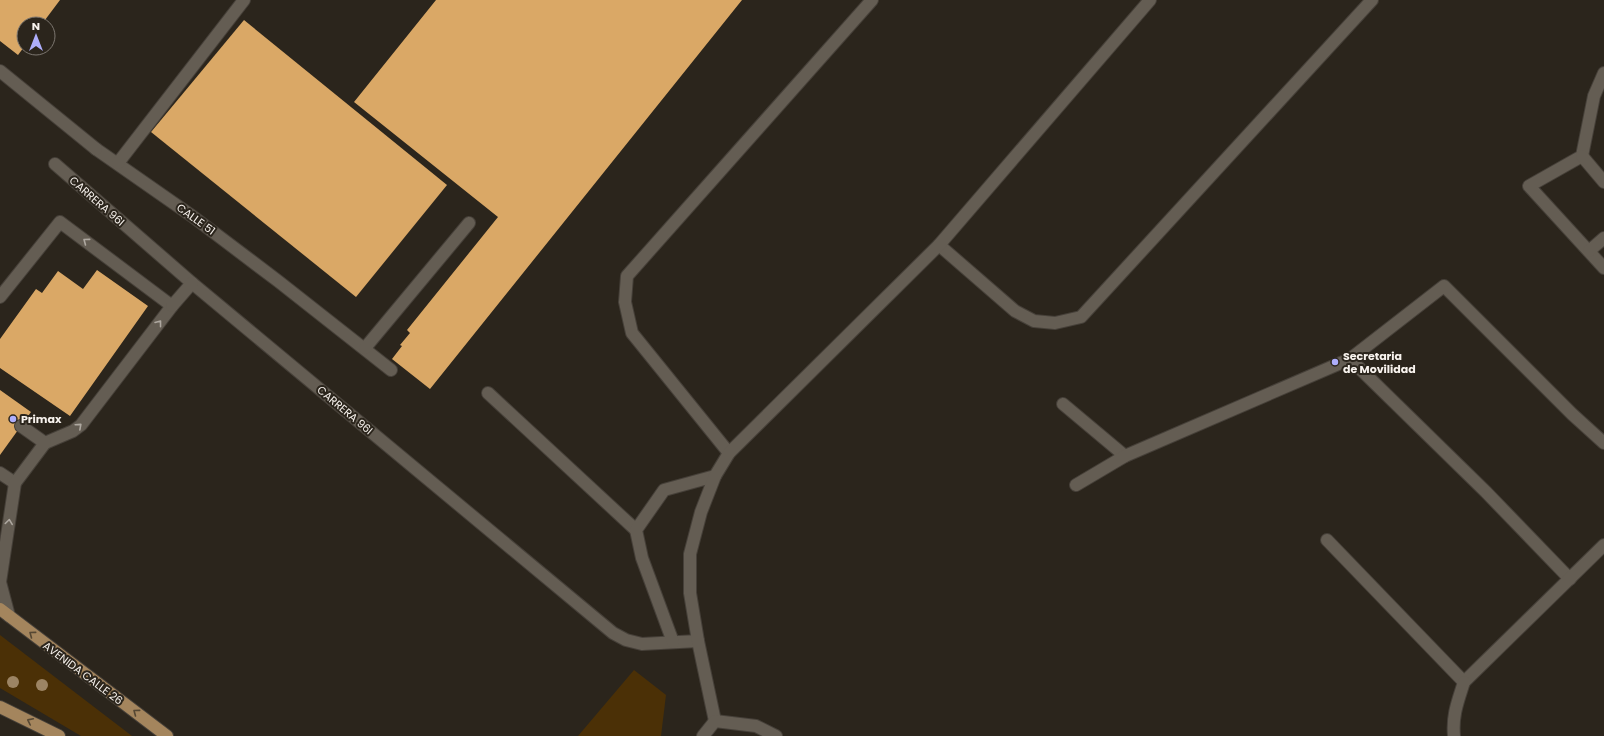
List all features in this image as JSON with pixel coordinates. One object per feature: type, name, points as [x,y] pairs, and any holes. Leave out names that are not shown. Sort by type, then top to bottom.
[{"type":"main road","name":"AVENIDA CALLE 26","points":[[4,612],[167,736]]},
{"type":"main road","points":[[0,707],[59,736]]},
{"type":"street","points":[[118,163],[244,0]]},
{"type":"street","points":[[729,453],[632,333],[625,302],[627,276],[872,0]]},
{"type":"street","points":[[716,721],[698,641],[690,592],[690,554],[701,512],[714,476],[729,453],[939,245],[1150,0]]},
{"type":"street","points":[[939,245],[1015,311],[1034,321],[1055,323],[1081,317],[1372,0]]},
{"type":"street","name":"CALLE 51","points":[[0,71],[96,149],[192,216],[365,348],[391,370]]},
{"type":"street","points":[[1604,73],[1594,96],[1582,156],[1529,186],[1604,268]]},
{"type":"street","points":[[1582,156],[1604,182]]},
{"type":"street","name":"CARRERA 96I","points":[[55,164],[192,282],[613,633],[626,640],[642,644],[673,642]]},
{"type":"street","points":[[0,298],[60,222],[172,306]]},
{"type":"street","points":[[365,348],[469,223]]},
{"type":"street","points":[[1589,251],[1604,238]]},
{"type":"street","points":[[4,612],[0,582],[15,483],[44,443],[73,431],[81,425],[192,282]]},
{"type":"street","points":[[1076,485],[1125,456],[1350,359],[1444,286],[1572,414],[1604,443]]},
{"type":"street","points":[[1350,359],[1486,492],[1570,579]]},
{"type":"street","points":[[488,393],[636,530],[642,558],[673,642],[698,641]]},
{"type":"street","points":[[1063,404],[1125,456]]},
{"type":"street","points":[[21,426],[44,443]]},
{"type":"street","points":[[0,473],[15,483]]},
{"type":"street","points":[[636,530],[664,490],[714,476]]},
{"type":"street","points":[[1327,540],[1464,682]]},
{"type":"street","points":[[1454,736],[1453,723],[1455,709],[1464,682],[1604,545]]},
{"type":"street","points":[[716,721],[756,726],[776,736]]},
{"type":"street","points":[[703,736],[716,721]]},
{"type":"shaded area","points":[[0,635],[132,736],[81,736],[0,688]]},
{"type":"shaded area","points":[[634,670],[666,695],[661,736],[578,736]]},
{"type":"building","points":[[0,0],[60,0],[48,16],[16,16],[16,53],[0,41]]},
{"type":"building","points":[[436,0],[742,0],[430,389],[392,359],[402,346],[400,345],[410,333],[407,330],[498,217],[354,102]]},
{"type":"building","points":[[244,20],[447,185],[356,297],[151,132]]},
{"type":"building","points":[[97,270],[148,306],[70,416],[0,368],[0,339],[36,289],[42,293],[58,271],[83,289]]},
{"type":"building","name":"Primax","points":[[0,390],[31,412],[0,455]]},
{"type":"place","name":"Secretaria de Movilidad","points":[[1335,362]]},
{"type":"place","name":"Primax","points":[[13,419]]}]
